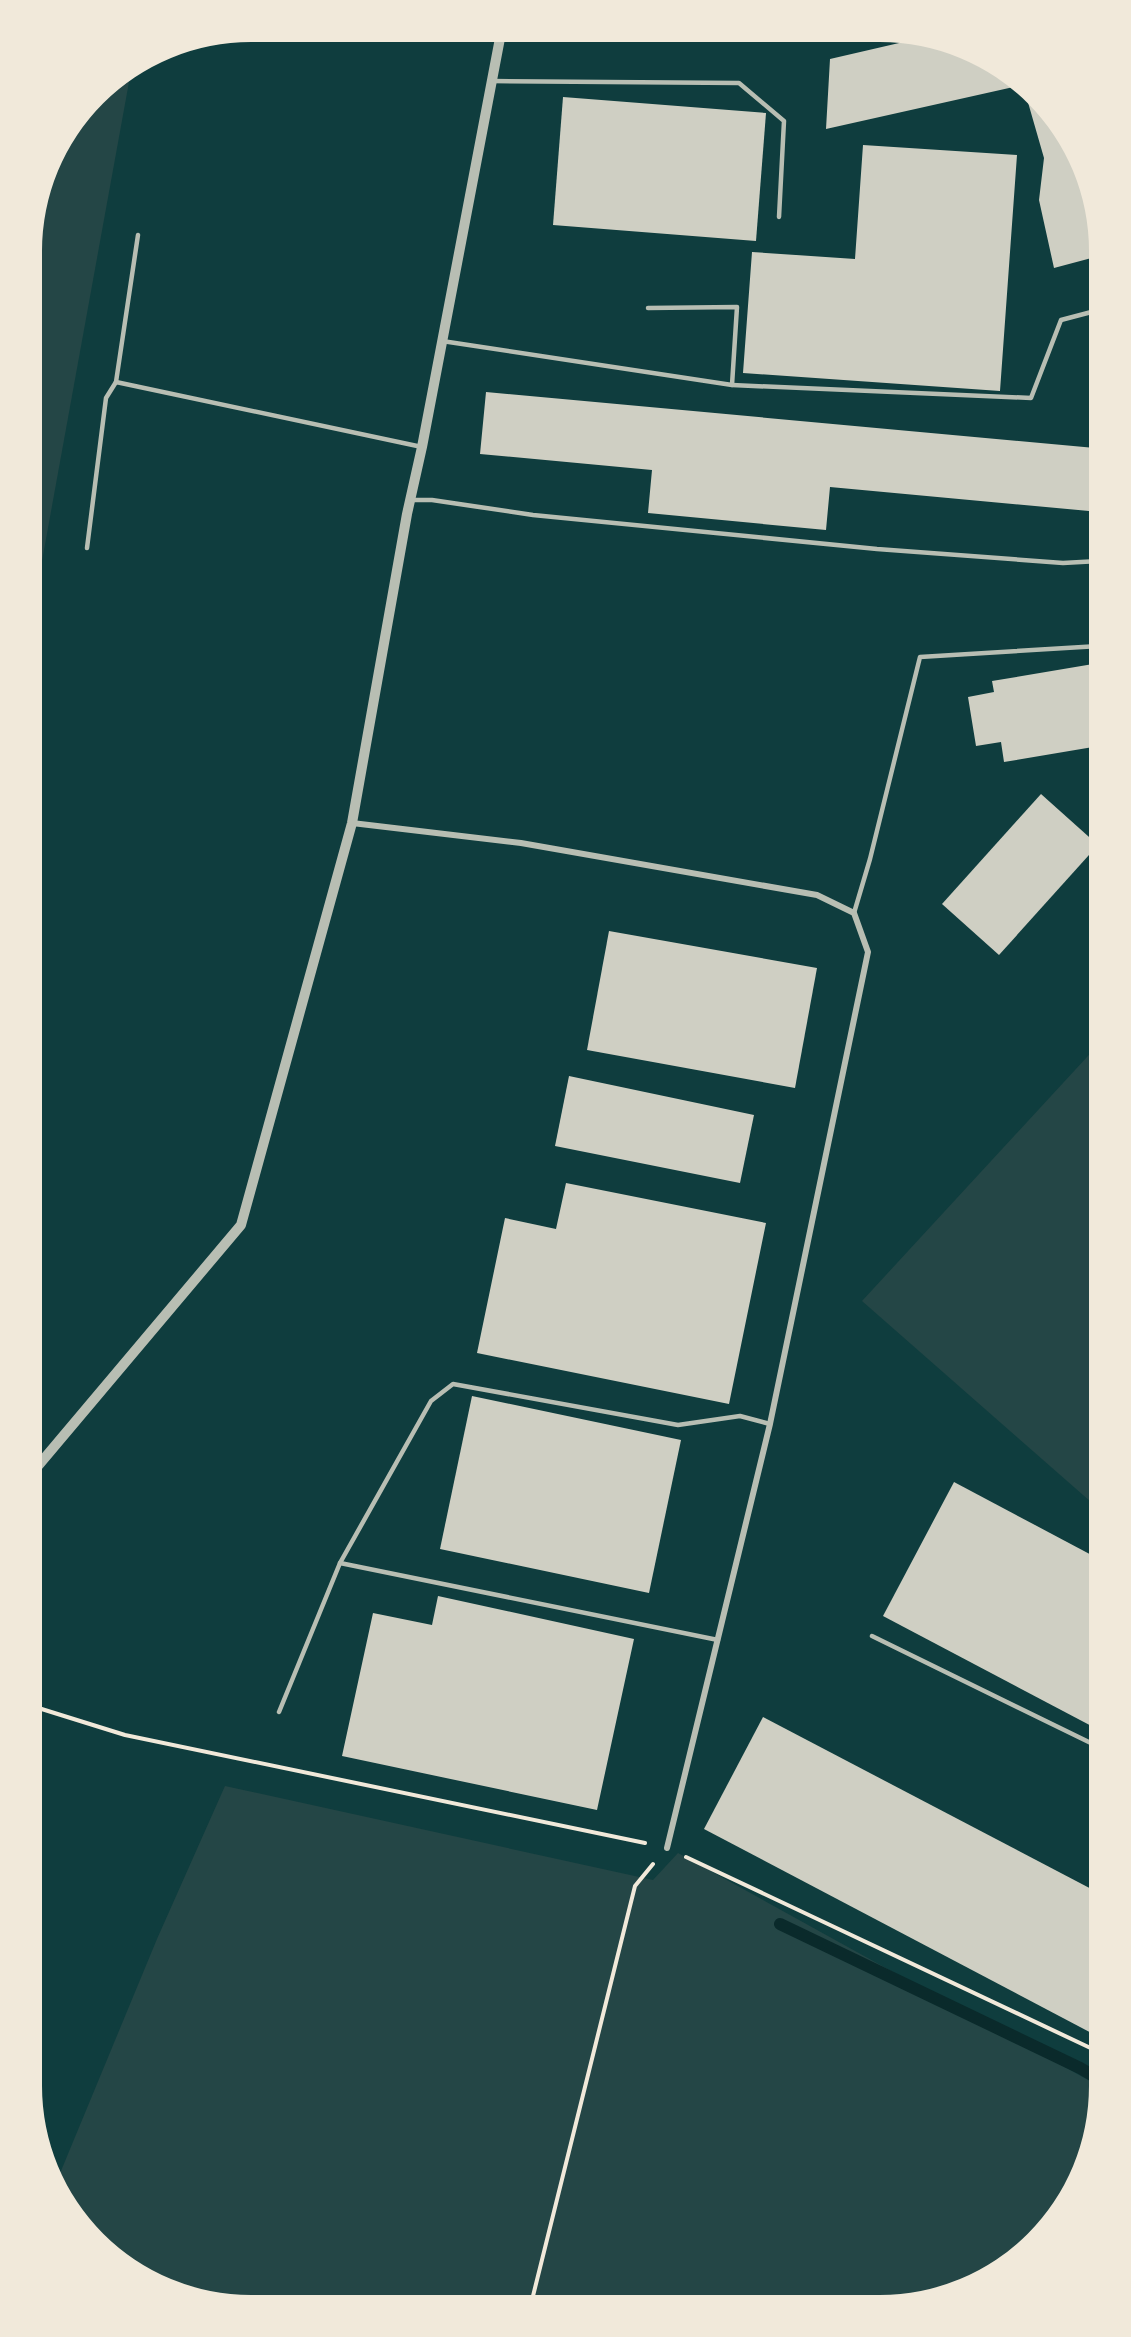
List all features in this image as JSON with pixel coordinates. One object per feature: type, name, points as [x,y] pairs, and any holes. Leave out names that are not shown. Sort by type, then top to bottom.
[{"type":"street","points":[[42,1461],[241,1225],[352,823],[407,514],[412,500],[499,42]]},
{"type":"street","points":[[352,823],[521,843],[817,895],[854,913],[868,952],[770,1424],[667,1848]]},
{"type":"lane","points":[[492,81],[738,83],[784,121],[779,217]]},
{"type":"lane","points":[[87,548],[106,398],[116,382],[138,235]]},
{"type":"lane","points":[[648,308],[736,307],[732,385]]},
{"type":"lane","points":[[442,341],[732,385],[1031,398],[1061,320],[1089,313]]},
{"type":"lane","points":[[116,382],[422,447]]},
{"type":"lane","points":[[412,500],[432,500],[533,515],[877,549],[1063,563],[1089,562]]},
{"type":"lane","points":[[854,913],[870,859],[920,657],[1089,647]]},
{"type":"lane","points":[[279,1713],[340,1563],[431,1401],[453,1384],[678,1425],[740,1416],[770,1424]]},
{"type":"lane","points":[[340,1563],[717,1640]]},
{"type":"lane","points":[[872,1636],[1089,1742]]},
{"type":"path","points":[[42,1709],[125,1735],[667,1848],[1089,2047]]},
{"type":"path","points":[[533,2295],[635,1886],[667,1848]]},
{"type":"shaded area","points":[[129,81],[42,561],[42,238],[46,211],[53,184],[77,135],[103,103]]},
{"type":"shaded area","points":[[1089,1055],[1089,1500],[862,1301]]},
{"type":"shaded area","points":[[225,1786],[653,1880],[678,1853],[1089,2080],[1085,2126],[1078,2153],[1067,2178],[1054,2202],[1028,2234],[1007,2252],[972,2273],[934,2288],[907,2293],[880,2295],[251,2295],[197,2288],[147,2267],[113,2243],[77,2202],[61,2171],[157,1939]]},
{"type":"building","points":[[899,43],[920,46],[947,53],[972,64],[1010,88],[826,129],[830,59]]},
{"type":"building","points":[[563,97],[766,113],[756,241],[553,225]]},
{"type":"building","points":[[1029,105],[1054,135],[1067,159],[1078,184],[1085,211],[1089,259],[1054,268],[1039,200],[1044,158]]},
{"type":"building","points":[[863,145],[1017,155],[1000,391],[743,373],[752,252],[855,259]]},
{"type":"building","points":[[486,392],[1089,447],[1089,511],[830,487],[826,530],[648,513],[652,470],[480,454]]},
{"type":"building","points":[[1089,665],[1089,748],[1004,762],[1001,742],[976,746],[968,697],[994,692],[992,681]]},
{"type":"building","points":[[1041,794],[1089,837],[1089,855],[999,955],[942,904]]},
{"type":"building","points":[[609,931],[817,968],[795,1088],[587,1050]]},
{"type":"building","points":[[569,1076],[754,1115],[740,1183],[555,1146]]},
{"type":"building","points":[[566,1183],[766,1223],[729,1404],[477,1353],[505,1218],[556,1229]]},
{"type":"building","points":[[472,1396],[681,1440],[649,1593],[440,1549]]},
{"type":"building","points":[[954,1482],[1089,1554],[1089,1725],[883,1616]]},
{"type":"building","points":[[438,1596],[634,1639],[597,1810],[342,1756],[373,1613],[432,1625]]},
{"type":"building","points":[[763,1717],[1089,1888],[1089,2032],[704,1829]]},
{"type":"waterway","points":[[780,1924],[1089,2073]]}]
